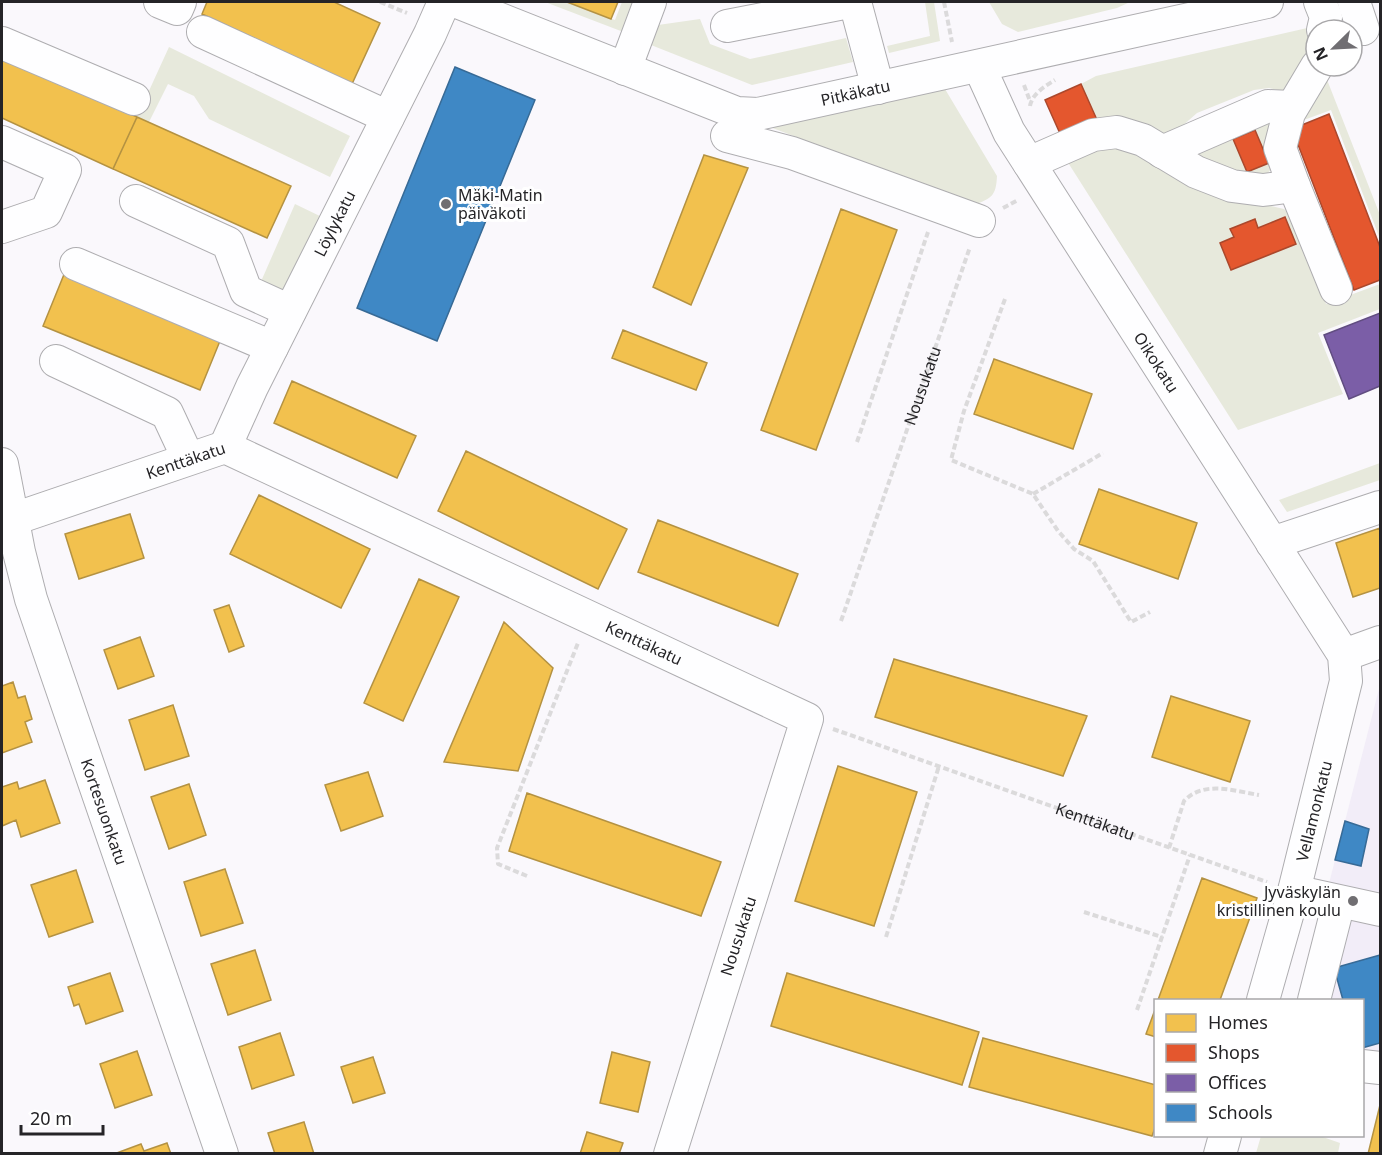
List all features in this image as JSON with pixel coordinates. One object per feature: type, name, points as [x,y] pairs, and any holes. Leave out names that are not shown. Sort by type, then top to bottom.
[{"type":"street","points":[[160,2],[177,9],[180,2]]},
{"type":"street","name":"Löylykatu","points":[[225,447],[272,347],[444,2]]},
{"type":"street","name":"Pitkäkatu","points":[[456,2],[736,113],[758,114],[878,88],[966,58],[1258,3]]},
{"type":"street","points":[[625,69],[651,2]]},
{"type":"street","points":[[727,26],[849,2]]},
{"type":"street","points":[[855,2],[878,88]]},
{"type":"street","points":[[1320,2],[1326,18]]},
{"type":"street","points":[[203,32],[388,117]]},
{"type":"street","points":[[2,43],[134,99]]},
{"type":"street","name":"Oikokatu","points":[[966,58],[1009,132],[1344,655]]},
{"type":"street","points":[[1310,78],[1292,107],[1280,148],[1336,289]]},
{"type":"street","points":[[1162,153],[1268,106],[1292,107]]},
{"type":"street","points":[[1037,174],[1093,135],[1117,132],[1143,140],[1196,172],[1232,186],[1263,190],[1294,186]]},
{"type":"street","points":[[727,136],[792,153],[979,221]]},
{"type":"street","points":[[2,142],[64,170],[46,212],[2,227]]},
{"type":"street","points":[[136,201],[228,243],[246,291],[290,311]]},
{"type":"street","points":[[76,264],[272,347]]},
{"type":"street","points":[[56,361],[167,413],[188,458]]},
{"type":"street","name":"Kenttäkatu","points":[[7,521],[225,447],[807,719]]},
{"type":"street","name":"Kortesuonkatu","points":[[2,464],[7,521],[31,599],[222,1154]]},
{"type":"street","points":[[1272,543],[1380,507]]},
{"type":"street","points":[[1344,655],[1380,642]]},
{"type":"street","name":"Vellamonkatu","points":[[1263,999],[1294,891],[1346,681],[1344,655]]},
{"type":"street","name":"Nousukatu","points":[[670,1154],[807,719]]},
{"type":"street","points":[[1294,891],[1380,910]]},
{"type":"street","points":[[1314,999],[1339,902]]},
{"type":"street","points":[[1364,1065],[1380,1068]]},
{"type":"street","points":[[1220,1154],[1225,1137]]},
{"type":"path","points":[[944,2],[966,58]]},
{"type":"path","points":[[1030,111],[1030,102],[1041,89],[1063,75]]},
{"type":"path","points":[[979,221],[1037,174]]},
{"type":"path","points":[[857,442],[937,206]]},
{"type":"path","name":"Nousukatu","points":[[842,621],[979,221]]},
{"type":"path","points":[[1005,298],[964,411],[951,460],[1034,494],[1058,531],[1074,549],[1093,561],[1131,622],[1150,612]]},
{"type":"path","points":[[1034,494],[1103,453]]},
{"type":"path","points":[[527,876],[498,864],[497,848],[588,617]]},
{"type":"path","name":"Kenttäkatu","points":[[807,719],[1294,891]]},
{"type":"path","points":[[886,937],[939,766]]},
{"type":"path","points":[[1169,848],[1184,801],[1189,795],[1201,789],[1217,789],[1259,795]]},
{"type":"path","points":[[1137,1010],[1190,855]]},
{"type":"path","points":[[1084,912],[1162,937]]},
{"type":"shaded area","points":[[545,2],[567,2],[615,20],[622,2],[638,2],[626,33]]},
{"type":"shaded area","points":[[925,2],[934,2],[940,41],[889,53],[887,46],[930,36]]},
{"type":"shaded area","points":[[989,2],[1130,2],[1117,8],[1018,32],[1002,24]]},
{"type":"shaded area","points":[[700,19],[710,44],[750,59],[846,38],[853,62],[752,85],[651,45],[658,25]]},
{"type":"shaded area","points":[[1304,29],[1304,69],[1291,93],[1269,88],[1254,90],[1197,113],[1171,136],[1161,136],[1117,121],[1097,118],[1081,84],[1096,76]]},
{"type":"shaded area","points":[[169,47],[350,136],[330,177],[209,119],[194,96],[168,84],[149,122],[137,117]]},
{"type":"shaded area","points":[[1320,78],[1326,78],[1380,215],[1380,239],[1331,110],[1293,124]]},
{"type":"shaded area","points":[[942,84],[997,176],[996,188],[992,195],[974,205],[770,127]]},
{"type":"shaded area","points":[[1272,119],[1274,166],[1266,175],[1198,165],[1194,150]]},
{"type":"shaded area","points":[[1111,145],[1127,150],[1215,193],[1284,209],[1299,227],[1305,239],[1326,304],[1380,284],[1380,309],[1318,333],[1343,394],[1238,430],[1067,161]]},
{"type":"shaded area","points":[[295,204],[326,219],[287,299],[259,286]]},
{"type":"shaded area","points":[[1380,463],[1380,480],[1287,512],[1279,500]]},
{"type":"shaded area","name":"Jyväskylän kristillinen koulu","points":[[1380,685],[1380,1083],[1364,1078],[1364,999],[1299,999]]},
{"type":"shaded area","points":[[1261,1137],[1323,1137],[1340,1143],[1338,1153],[1256,1153]]},
{"type":"building: Homes","points":[[207,2],[334,2],[380,23],[352,84],[202,14]]},
{"type":"building: Homes","points":[[567,2],[618,2],[611,19]]},
{"type":"building: Homes","points":[[2,55],[137,117],[113,169],[2,118]]},
{"type":"building: Homes","points":[[137,117],[291,186],[267,238],[113,169]]},
{"type":"building: Homes","points":[[704,155],[748,168],[691,305],[653,287]]},
{"type":"building: Homes","points":[[841,209],[897,230],[816,450],[761,430]]},
{"type":"building: Homes","points":[[65,272],[222,336],[200,390],[43,326]]},
{"type":"building: Homes","points":[[623,330],[707,363],[696,390],[612,358]]},
{"type":"building: Homes","points":[[994,359],[1092,394],[1073,449],[974,414]]},
{"type":"building: Homes","points":[[292,381],[416,436],[397,478],[274,423]]},
{"type":"building: Homes","points":[[466,451],[627,529],[598,589],[438,511]]},
{"type":"building: Homes","points":[[1099,489],[1197,523],[1178,579],[1079,544]]},
{"type":"building: Homes","points":[[259,495],[370,549],[341,608],[230,554]]},
{"type":"building: Homes","points":[[130,514],[144,558],[79,579],[65,534]]},
{"type":"building: Homes","points":[[658,520],[798,574],[778,626],[638,572]]},
{"type":"building: Homes","points":[[1380,528],[1380,588],[1353,597],[1336,543]]},
{"type":"building: Homes","points":[[419,579],[459,597],[403,721],[364,703]]},
{"type":"building: Homes","points":[[229,605],[244,646],[229,652],[214,610]]},
{"type":"building: Homes","points":[[504,622],[553,668],[518,771],[444,762]]},
{"type":"building: Homes","points":[[140,637],[154,676],[118,689],[104,650]]},
{"type":"building: Homes","points":[[894,659],[1087,716],[1063,776],[875,717]]},
{"type":"building: Homes","points":[[13,682],[18,698],[25,696],[32,719],[25,722],[32,742],[2,753],[2,686]]},
{"type":"building: Homes","points":[[1171,696],[1250,721],[1230,782],[1152,757]]},
{"type":"building: Homes","points":[[173,705],[189,756],[145,770],[129,720]]},
{"type":"building: Homes","points":[[838,766],[917,792],[874,926],[795,901]]},
{"type":"building: Homes","points":[[368,772],[383,816],[341,831],[325,785]]},
{"type":"building: Homes","points":[[45,780],[60,823],[21,837],[16,820],[2,826],[2,787],[17,782],[19,789]]},
{"type":"building: Homes","points":[[189,784],[206,835],[169,849],[151,797]]},
{"type":"building: Homes","points":[[527,793],[721,862],[701,916],[509,851]]},
{"type":"building: Homes","points":[[225,869],[243,923],[201,936],[184,882]]},
{"type":"building: Homes","points":[[76,870],[93,922],[49,937],[31,885]]},
{"type":"building: Homes","points":[[1202,878],[1257,898],[1220,999],[1158,999]]},
{"type":"building: Homes","points":[[255,950],[271,1000],[228,1015],[211,964]]},
{"type":"building: Homes","points":[[110,973],[123,1011],[86,1024],[79,1004],[74,1006],[68,987]]},
{"type":"building: Homes","points":[[787,973],[979,1032],[962,1085],[771,1026]]},
{"type":"building: Homes","points":[[1154,1012],[1154,1036],[1146,1034]]},
{"type":"building: Homes","points":[[280,1033],[294,1075],[252,1089],[239,1047]]},
{"type":"building: Homes","points":[[983,1038],[1154,1084],[1154,1130],[1152,1136],[969,1087]]},
{"type":"building: Homes","points":[[137,1051],[152,1095],[115,1108],[100,1064]]},
{"type":"building: Homes","points":[[612,1052],[650,1062],[638,1112],[600,1103]]},
{"type":"building: Homes","points":[[373,1057],[385,1093],[353,1103],[341,1067]]},
{"type":"building: Homes","points":[[1380,1105],[1380,1154],[1368,1154]]},
{"type":"building: Homes","points":[[304,1122],[314,1154],[275,1154],[268,1133]]},
{"type":"building: Homes","points":[[587,1132],[623,1143],[619,1154],[580,1154]]},
{"type":"building: Homes","points":[[167,1143],[171,1154],[114,1154],[141,1144],[144,1151]]},
{"type":"building: Shops","points":[[1081,84],[1098,122],[1062,138],[1045,100]]},
{"type":"building: Shops","points":[[1329,114],[1380,247],[1380,280],[1354,290],[1292,129]]},
{"type":"building: Shops","points":[[1255,130],[1269,163],[1247,172],[1233,139]]},
{"type":"building: Shops","points":[[1285,217],[1296,244],[1231,270],[1220,243],[1234,237],[1230,229],[1255,219],[1258,228]]},
{"type":"building: Offices","points":[[1380,313],[1380,386],[1349,399],[1324,335]]},
{"type":"building: Schools","name":"Mäki-Matin päiväkoti","points":[[455,67],[535,100],[437,341],[357,308]]},
{"type":"building: Schools","points":[[1345,821],[1369,829],[1361,866],[1335,860]]},
{"type":"building: Schools","points":[[1380,955],[1380,1043],[1364,1047],[1364,999],[1343,999],[1334,968]]},
{"type":"place","name":"Mäki-Matin päiväkoti","points":[[446,204]]},
{"type":"place","name":"Jyväskylän kristillinen koulu","points":[[1353,901]]}]
